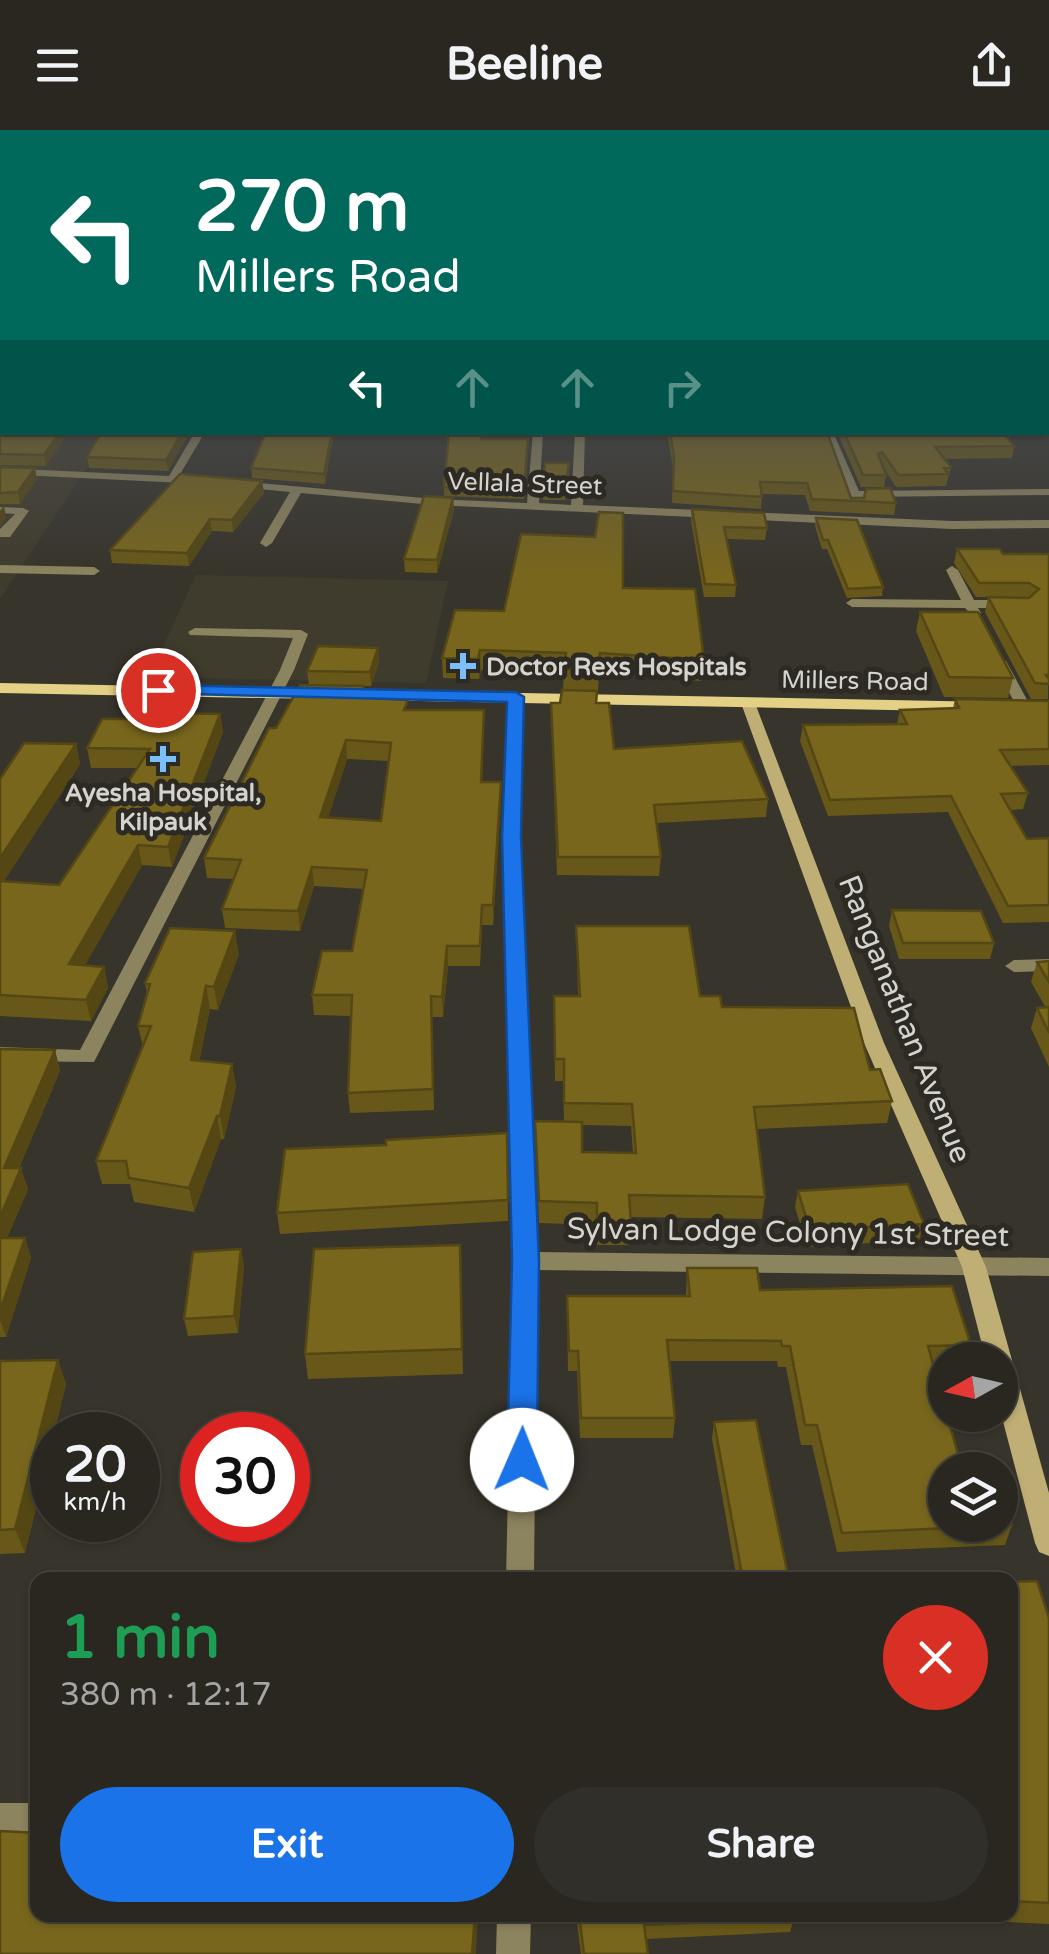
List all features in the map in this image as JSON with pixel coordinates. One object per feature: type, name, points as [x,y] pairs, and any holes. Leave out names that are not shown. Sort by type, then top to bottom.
[{"type":"main road","name":"Millers Road","points":[[0,688],[276,690],[748,704],[1049,708]]},
{"type":"street","points":[[173,478],[198,435]]},
{"type":"street","points":[[533,505],[538,435]]},
{"type":"street","points":[[576,507],[580,435]]},
{"type":"street","points":[[829,435],[855,494],[857,520]]},
{"type":"street","name":"Vellala Street","points":[[0,471],[173,478],[533,505],[952,526],[1049,524]]},
{"type":"street","points":[[266,543],[297,490]]},
{"type":"street","points":[[855,494],[1049,492]]},
{"type":"street","points":[[0,510],[24,511],[6,534],[0,534]]},
{"type":"street","points":[[0,569],[94,570]]},
{"type":"street","points":[[952,570],[978,621]]},
{"type":"street","points":[[852,603],[1026,605]]},
{"type":"street","points":[[0,1054],[87,1058],[301,634],[195,632]]},
{"type":"street","points":[[987,638],[1024,708]]},
{"type":"street","points":[[516,697],[512,836],[526,1261],[520,1572]]},
{"type":"street","name":"Ranganathan Avenue","points":[[748,704],[874,1044],[974,1267],[995,1342]]},
{"type":"street","points":[[1014,966],[1049,965]]},
{"type":"street","name":"Sylvan Lodge Colony 1st Street","points":[[526,1261],[1049,1267]]},
{"type":"street","name":"Ranganathan Avenue","points":[[1018,1428],[1049,1543]]},
{"type":"street","points":[[0,1819],[30,1820]]},
{"type":"street","points":[[513,1954],[514,1922]]},
{"type":"shaded area","points":[[0,435],[105,435],[97,453],[0,599]]},
{"type":"shaded area","points":[[196,575],[448,581],[426,683],[149,677]]},
{"type":"building","points":[[0,435],[58,435],[44,455],[0,454]]},
{"type":"building","points":[[99,435],[180,435],[166,460],[87,457]]},
{"type":"building","points":[[265,435],[331,435],[324,474],[251,468]]},
{"type":"building","points":[[449,435],[528,439],[524,491],[444,487]]},
{"type":"building","points":[[670,435],[828,435],[851,498],[864,498],[866,489],[890,488],[896,503],[812,499],[807,483],[760,482],[762,497],[673,491]]},
{"type":"building","points":[[845,435],[1005,435],[1014,446],[935,447],[951,467],[944,468],[948,474],[898,475],[882,452],[878,454],[886,475],[863,475]]},
{"type":"building","points":[[545,463],[569,463],[565,491],[543,490]]},
{"type":"building","points":[[0,467],[35,468],[18,492],[0,493]]},
{"type":"building","points":[[180,474],[262,481],[232,520],[210,519],[187,553],[110,550]]},
{"type":"building","points":[[424,496],[453,498],[437,560],[404,559]]},
{"type":"building","points":[[692,509],[764,513],[767,528],[724,527],[736,585],[705,584]]},
{"type":"building","points":[[599,512],[623,513],[623,588],[695,589],[704,660],[600,653],[598,670],[564,669],[566,653],[480,650],[478,659],[442,658],[455,610],[504,611],[521,534],[595,537]]},
{"type":"building","points":[[816,518],[857,520],[883,587],[848,589]]},
{"type":"building","points":[[957,549],[1049,554],[1049,684],[1035,683],[988,597],[1029,598],[1039,589],[1029,583],[979,583]]},
{"type":"building","points":[[920,612],[978,612],[1013,678],[949,677]]},
{"type":"building","points":[[318,646],[378,648],[370,672],[307,671]]},
{"type":"building","points":[[300,685],[364,686],[360,697],[408,700],[404,710],[484,710],[481,782],[501,782],[493,905],[482,905],[480,946],[447,946],[442,997],[431,996],[433,1089],[348,1093],[352,995],[312,995],[322,951],[352,951],[367,870],[312,867],[298,911],[222,909],[241,860],[204,858],[269,728],[276,728]],"holes":[[[346,740],[391,743],[381,821],[320,817]]]},
{"type":"building","points":[[562,690],[597,691],[596,703],[609,703],[614,749],[742,741],[768,799],[654,805],[661,857],[558,857],[551,703],[560,703]]},
{"type":"building","points":[[955,699],[1049,701],[1049,749],[1000,750],[1028,793],[1001,794],[1027,839],[1049,838],[1049,905],[1008,906],[951,796],[830,800],[803,725],[907,724],[900,710],[959,708]]},
{"type":"building","points":[[174,713],[220,714],[168,847],[138,845],[69,964],[104,967],[86,1000],[0,995],[0,881],[59,885],[150,749],[87,748],[102,719],[171,719]]},
{"type":"building","points":[[24,743],[76,744],[0,858],[0,779]]},
{"type":"building","points":[[892,910],[981,911],[994,943],[903,943]]},
{"type":"building","points":[[576,926],[689,926],[700,996],[720,996],[722,1007],[854,1008],[870,1070],[880,1069],[892,1101],[754,1107],[765,1197],[629,1195],[631,1223],[597,1223],[597,1203],[539,1201],[535,1121],[582,1122],[582,1152],[636,1153],[632,1104],[564,1103],[564,1059],[555,1059],[554,996],[580,996]]},
{"type":"building","points":[[170,928],[235,931],[214,987],[206,986],[191,1060],[232,1064],[220,1116],[189,1188],[129,1178],[126,1161],[96,1161],[151,1026],[138,1026],[150,984],[145,983]]},
{"type":"building","points":[[1049,961],[1049,982],[1037,962]]},
{"type":"building","points":[[1049,1007],[1049,1033],[1037,1008]]},
{"type":"building","points":[[0,1049],[55,1050],[4,1168],[21,1168],[0,1217]]},
{"type":"building","points":[[507,1133],[508,1200],[277,1213],[285,1149],[386,1145],[386,1140]]},
{"type":"building","points":[[908,1184],[924,1224],[810,1230],[798,1191]]},
{"type":"building","points":[[0,1238],[25,1238],[0,1311]]},
{"type":"building","points":[[460,1245],[462,1349],[305,1354],[314,1249]]},
{"type":"building","points":[[241,1249],[234,1316],[184,1319],[193,1252]]},
{"type":"building","points":[[687,1268],[757,1268],[760,1290],[952,1286],[970,1342],[928,1342],[928,1432],[952,1432],[957,1452],[928,1452],[928,1529],[842,1533],[817,1425],[805,1425],[790,1346],[782,1346],[781,1341],[667,1340],[675,1418],[581,1418],[578,1351],[569,1351],[567,1296],[690,1296]]},
{"type":"building","points":[[58,1360],[45,1412],[30,1412],[30,1470],[15,1529],[0,1530],[0,1361]]},
{"type":"building","points":[[756,1420],[787,1572],[742,1572],[714,1422]]},
{"type":"building","points":[[1037,1581],[1049,1618],[1049,1903],[1018,1901],[1018,1582]]},
{"type":"building","points":[[0,1831],[30,1833],[30,1922],[474,1922],[472,1954],[0,1954]]},
{"type":"building","points":[[580,1922],[708,1922],[644,1925],[648,1954],[584,1954]]},
{"type":"place","name":"Doctor Rexs Hospitals","points":[[463,666]]},
{"type":"place","name":"Ayesha Hospital, Kilpauk","points":[[163,759]]},
{"type":"route","points":[[158,690],[516,697],[512,836],[526,1261],[522,1460]]}]
